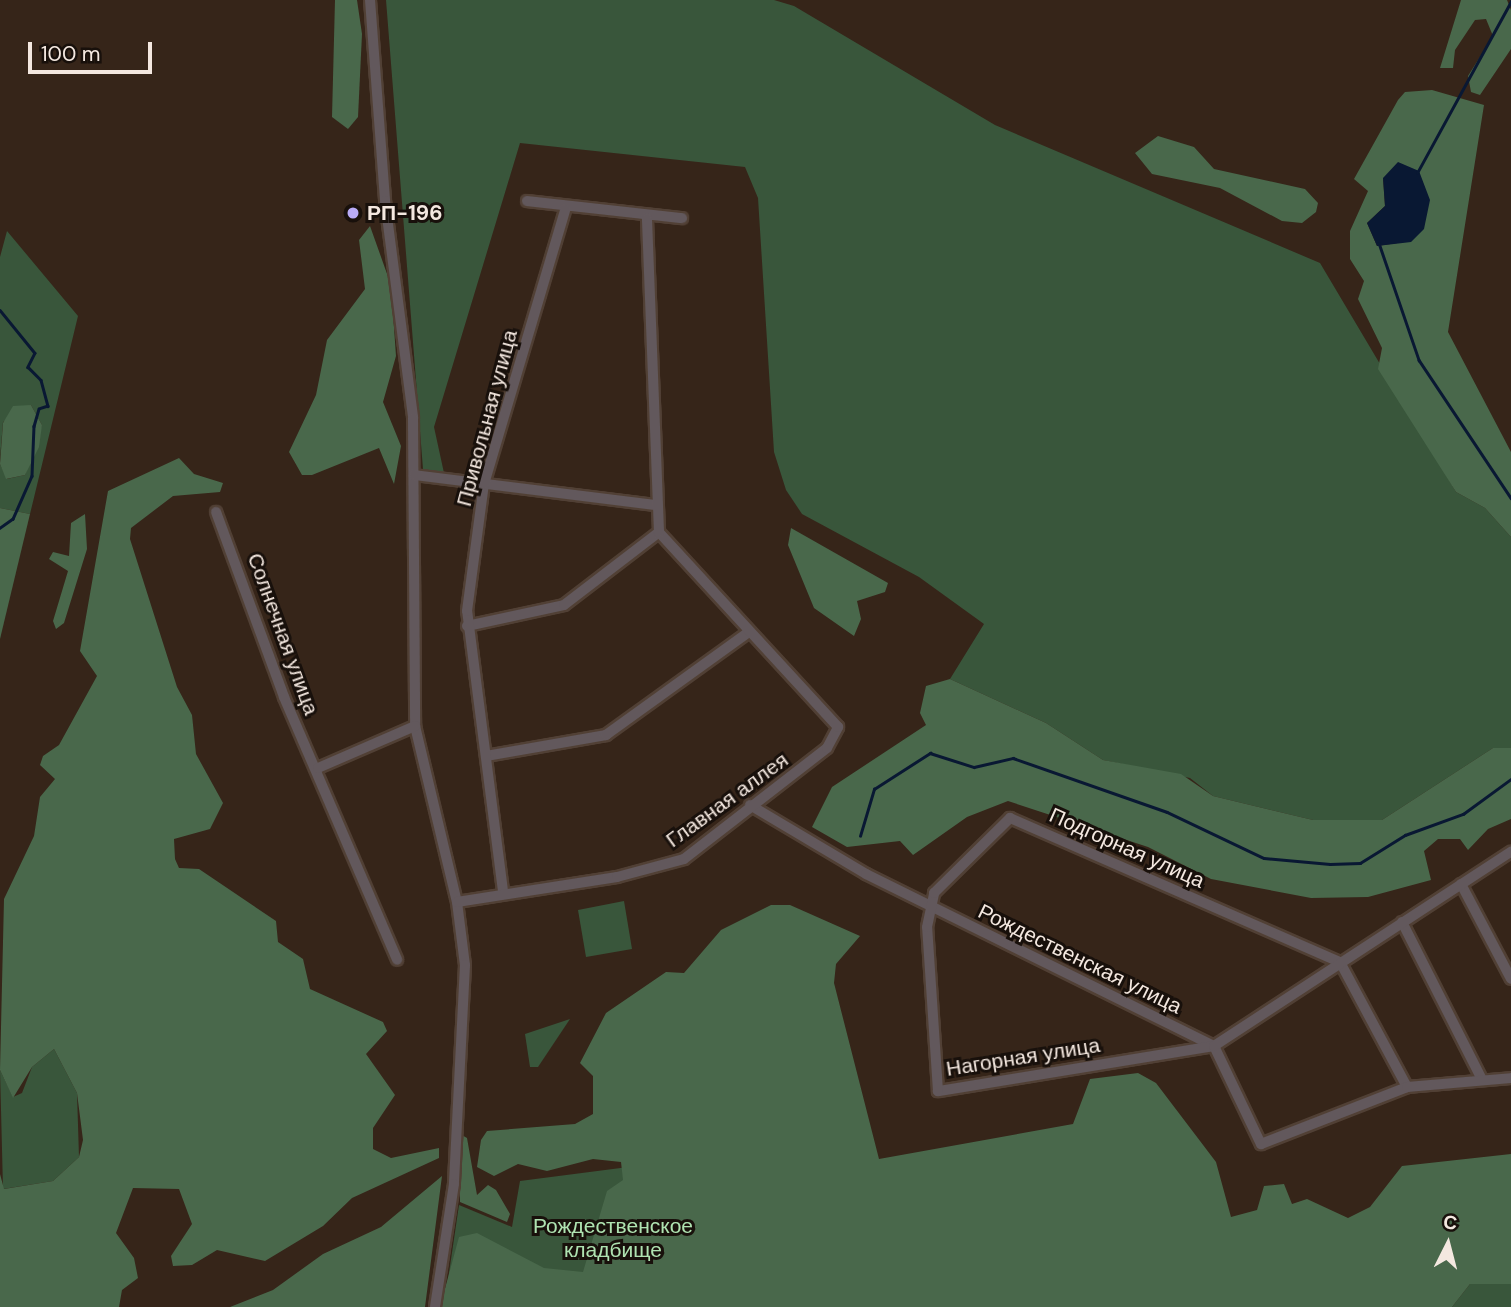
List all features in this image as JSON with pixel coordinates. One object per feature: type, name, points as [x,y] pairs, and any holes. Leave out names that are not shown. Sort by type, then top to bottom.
[{"type":"street","points":[[370,0],[385,201],[409,370],[414,475],[415,726],[457,902],[465,965],[454,1184],[435,1307]]},
{"type":"street","points":[[527,201],[565,210],[647,218],[682,218]]},
{"type":"street","name":"Привольная улица","points":[[503,891],[467,626],[484,485],[565,210]]},
{"type":"street","points":[[486,756],[606,735],[749,632],[659,532],[647,218]]},
{"type":"street","points":[[414,475],[656,505]]},
{"type":"street","name":"Солнечная улица","points":[[216,512],[284,697],[318,768],[397,960]]},
{"type":"street","points":[[467,626],[564,605],[659,532]]},
{"type":"street","name":"Главная аллея","points":[[457,902],[503,891],[661,869],[684,859],[750,805],[827,748],[838,727],[749,632]]},
{"type":"street","points":[[318,768],[415,726]]},
{"type":"street","name":"Рождественская улица","points":[[750,805],[929,907],[1214,1046]]},
{"type":"street","name":"Подгорная улица","points":[[929,907],[934,893],[1010,818],[1340,962]]},
{"type":"street","points":[[1511,852],[1214,1046],[1261,1144],[1407,1087],[1511,1078]]},
{"type":"street","points":[[1461,884],[1511,979]]},
{"type":"street","name":"Нагорная улица","points":[[929,907],[938,1091],[1214,1046]]},
{"type":"street","points":[[1402,922],[1482,1080]]},
{"type":"street","points":[[1340,962],[1407,1087]]},
{"type":"green space","points":[[335,0],[357,0],[362,34],[358,117],[348,129],[332,117]]},
{"type":"green space","points":[[386,0],[774,0],[794,6],[995,125],[1320,263],[1456,492],[1485,508],[1511,537],[1511,748],[1493,748],[1382,820],[1313,820],[1213,796],[1190,778],[1103,760],[1046,723],[950,679],[984,624],[919,577],[802,514],[786,490],[774,452],[758,198],[745,167],[520,143],[434,427],[444,473],[423,469]]},
{"type":"green space","points":[[1461,0],[1507,0],[1511,10],[1511,49],[1480,95],[1471,92],[1468,76],[1493,36],[1486,19],[1475,20],[1455,50],[1453,68],[1440,68]]},
{"type":"green space","points":[[1432,90],[1484,105],[1448,332],[1511,452],[1511,537],[1485,508],[1456,492],[1378,369],[1382,348],[1358,299],[1364,281],[1350,259],[1350,231],[1368,191],[1354,179],[1405,92]],"holes":[[[1383,178],[1411,241],[1377,246],[1367,223],[1385,206]]]},
{"type":"green space","points":[[1158,136],[1194,147],[1214,169],[1305,189],[1318,203],[1316,212],[1302,223],[1282,221],[1220,188],[1152,174],[1135,153]]},
{"type":"green space","points":[[370,226],[391,285],[396,356],[383,402],[401,446],[394,484],[379,448],[312,475],[302,475],[289,452],[316,395],[327,340],[365,289],[359,240]]},
{"type":"green space","points":[[7,231],[78,316],[30,514],[0,508],[0,464],[7,479],[25,475],[42,425],[31,405],[3,422],[0,458],[0,257]]},
{"type":"green space","points":[[31,405],[42,425],[39,447],[25,475],[6,479],[0,464],[3,423],[13,406]]},
{"type":"green space","points":[[179,458],[194,474],[223,483],[220,492],[173,496],[131,528],[130,539],[177,687],[192,715],[196,754],[223,803],[210,829],[174,839],[175,859],[179,868],[199,869],[276,921],[278,942],[303,959],[310,989],[383,1022],[387,1031],[366,1054],[395,1095],[373,1128],[373,1149],[391,1158],[439,1148],[439,1158],[352,1198],[323,1226],[265,1261],[217,1250],[192,1265],[173,1266],[171,1256],[192,1224],[179,1189],[133,1188],[116,1233],[134,1258],[138,1278],[122,1290],[119,1307],[0,1307],[0,1174],[4,1189],[53,1181],[79,1157],[83,1140],[77,1093],[54,1049],[32,1067],[13,1098],[0,1070],[4,899],[34,836],[40,797],[55,779],[40,765],[43,756],[59,745],[97,676],[80,651],[108,491]]},
{"type":"green space","points":[[0,508],[30,514],[0,639]]},
{"type":"green space","points":[[85,514],[87,549],[64,623],[56,629],[53,621],[68,571],[49,559],[53,552],[69,556],[71,523]]},
{"type":"green space","points":[[791,528],[888,583],[885,592],[857,601],[861,619],[854,636],[814,608],[788,545]]},
{"type":"green space","points":[[950,679],[1046,723],[1103,760],[1181,774],[1213,796],[1313,820],[1382,820],[1493,748],[1511,748],[1511,819],[1488,829],[1468,850],[1460,839],[1438,839],[1424,851],[1431,880],[1368,897],[1311,898],[1211,879],[1148,847],[1008,801],[967,817],[913,855],[900,841],[847,847],[812,827],[832,787],[926,725],[920,713],[926,686]]},
{"type":"green space","points":[[624,901],[632,949],[586,957],[578,910]]},
{"type":"green space","points":[[771,905],[790,905],[860,936],[836,964],[834,983],[879,1159],[1073,1124],[1090,1079],[1138,1073],[1156,1083],[1216,1162],[1231,1217],[1257,1210],[1264,1186],[1284,1184],[1292,1204],[1307,1199],[1348,1218],[1370,1207],[1402,1166],[1511,1154],[1511,1284],[1470,1284],[1452,1307],[440,1307],[459,1237],[477,1233],[544,1268],[583,1272],[607,1191],[623,1180],[621,1162],[593,1159],[547,1171],[518,1164],[494,1176],[477,1167],[481,1140],[487,1131],[575,1124],[593,1114],[593,1076],[580,1063],[606,1013],[666,972],[684,973],[721,930]]},
{"type":"green space","points":[[570,1019],[538,1067],[530,1067],[525,1034]]},
{"type":"green space","points":[[54,1049],[77,1093],[79,1157],[53,1181],[3,1189],[0,1070],[13,1097],[22,1093],[32,1067]]},
{"type":"green space","points":[[460,1134],[467,1138],[477,1195],[488,1185],[496,1190],[510,1214],[507,1222],[460,1202]]},
{"type":"green space","name":"Рождественское кладбище","points":[[667,1162],[707,1307],[444,1307],[459,1205],[512,1227],[520,1181]]},
{"type":"green space","points":[[442,1176],[425,1307],[230,1307],[273,1290],[323,1254],[381,1227]]},
{"type":"green space","points":[[1470,1284],[1511,1284],[1511,1307],[1452,1307]]},
{"type":"water","points":[[1398,162],[1419,171],[1430,200],[1424,229],[1411,242],[1377,246],[1367,223],[1385,206],[1383,178]]},
{"type":"waterway","points":[[1417,173],[1511,1]]},
{"type":"waterway","points":[[1379,243],[1419,360],[1511,498]]},
{"type":"waterway","points":[[0,310],[35,353],[28,367],[41,380],[48,406],[39,409],[34,426],[32,476],[13,519],[0,528]]},
{"type":"waterway","points":[[860,836],[874,789],[930,753],[974,767],[1013,758],[1167,812],[1264,858],[1330,864],[1360,863],[1405,835],[1463,814],[1511,779]]},
{"type":"place","name":"РП-196","points":[[353,213]]}]
